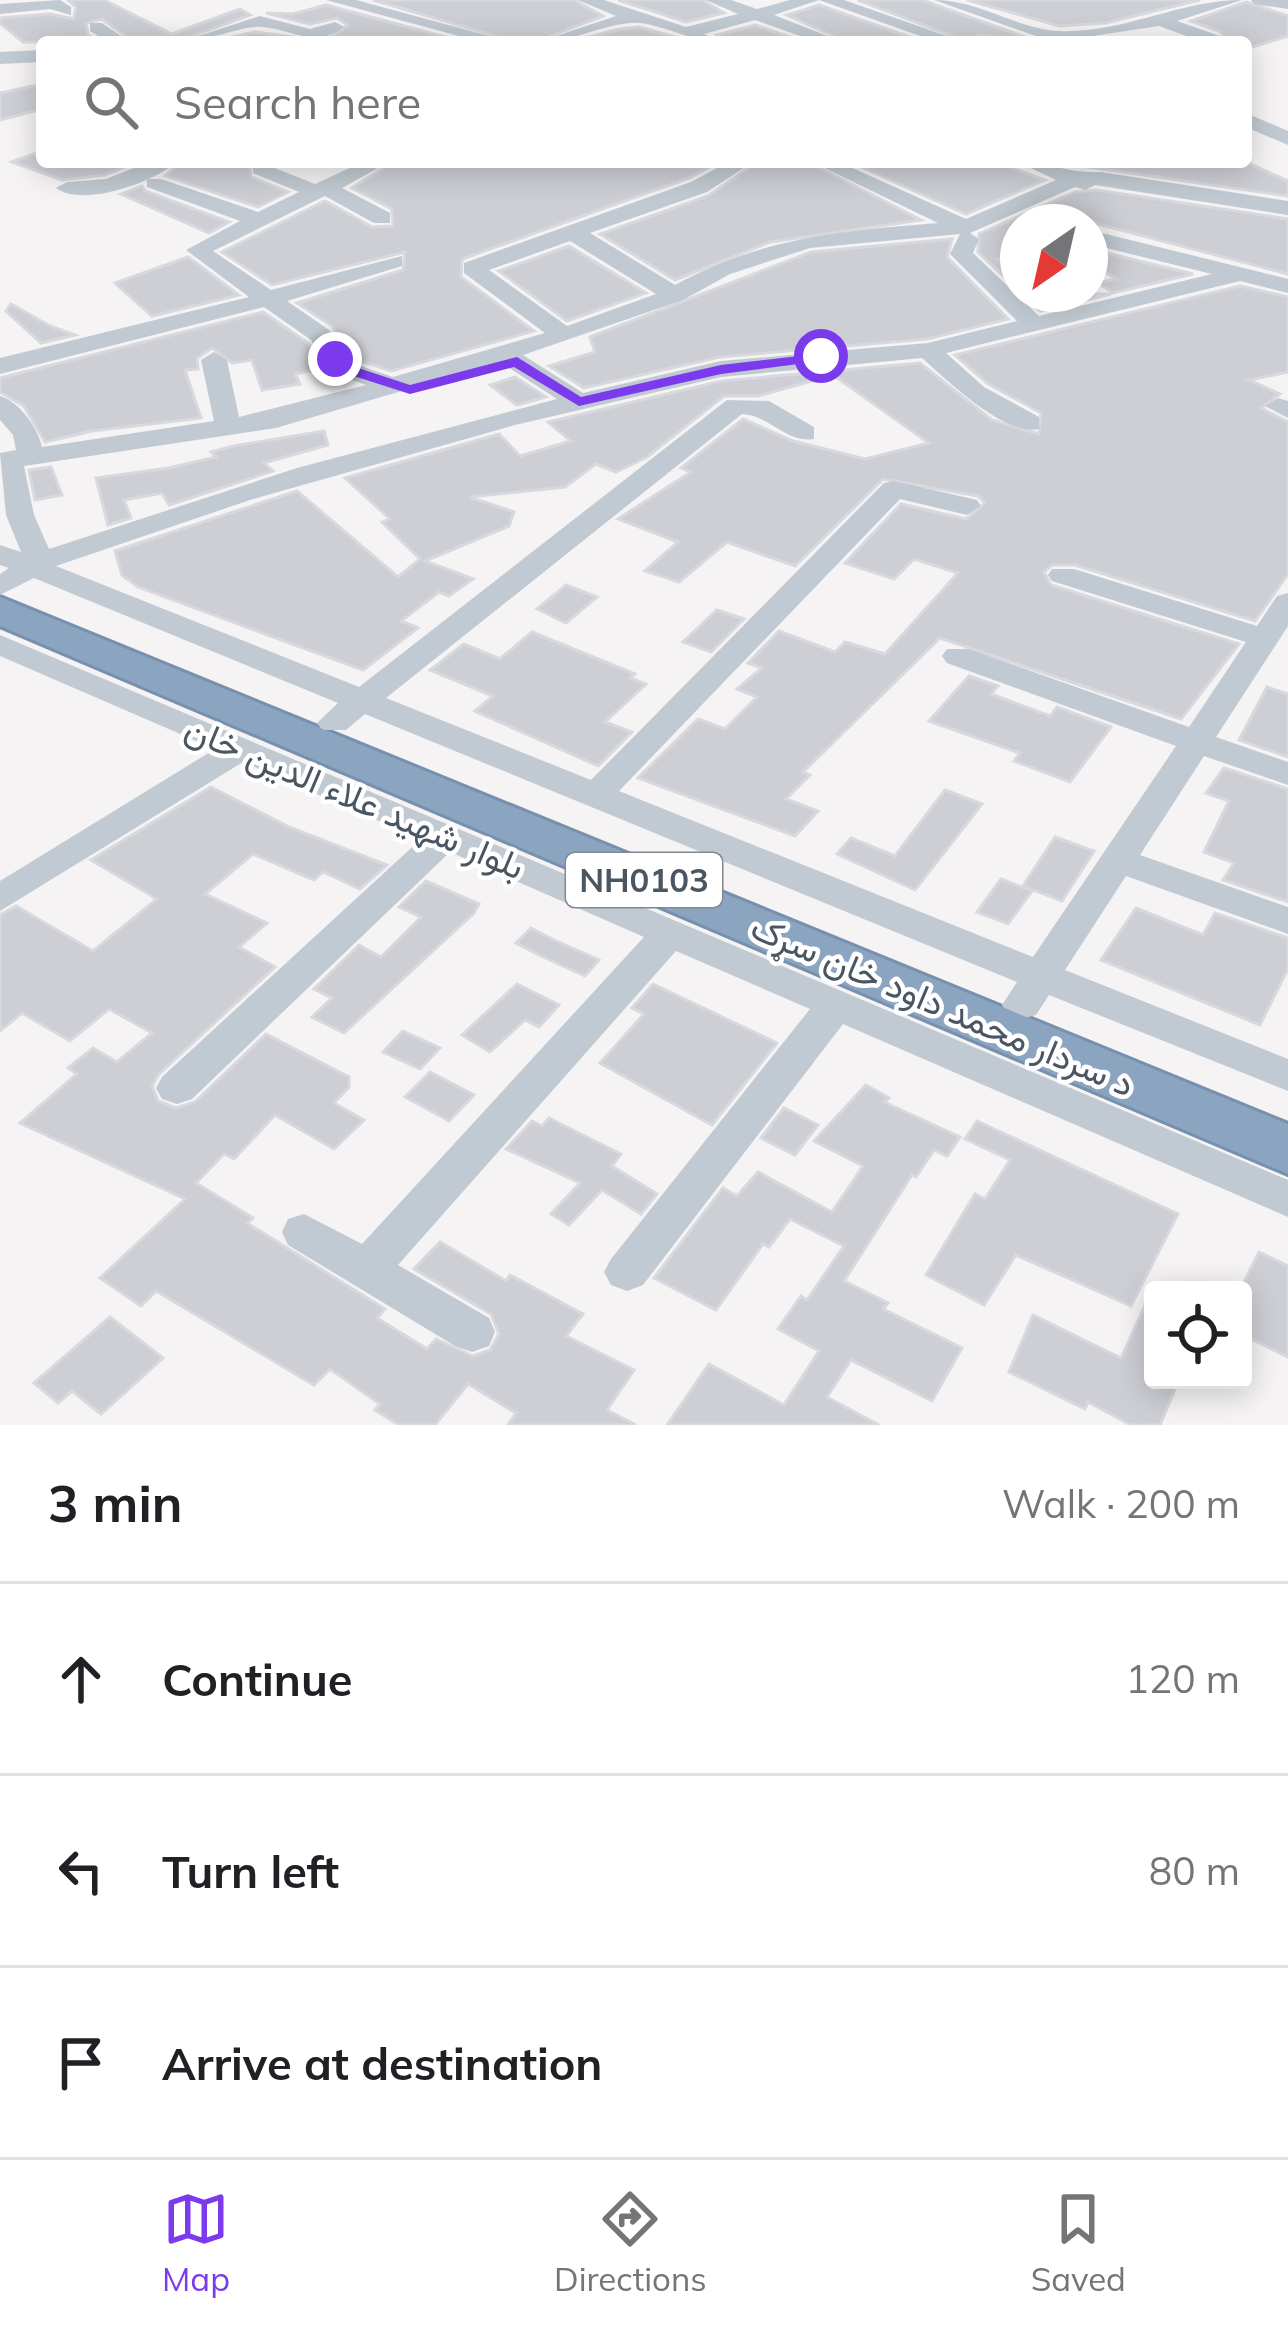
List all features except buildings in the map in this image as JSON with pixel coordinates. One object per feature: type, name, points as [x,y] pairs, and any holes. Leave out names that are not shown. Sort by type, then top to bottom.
[{"type":"highway","name":"د سردار محمد داود خان سړک","points":[[15,571],[1033,991],[1288,1114]]},
{"type":"highway","name":"د سردار محمد داود خان سړک","points":[[0,610],[1288,1150]]},
{"type":"street","points":[[335,0],[479,36]]},
{"type":"street","points":[[587,0],[693,36]]},
{"type":"street","points":[[715,0],[817,36]]},
{"type":"street","points":[[709,36],[757,15],[810,0]]},
{"type":"street","points":[[827,0],[937,36]]},
{"type":"street","points":[[943,0],[1048,36]]},
{"type":"street","points":[[985,14],[1022,0]]},
{"type":"street","points":[[1191,0],[1211,6]]},
{"type":"street","points":[[1081,36],[1160,21],[1233,0]]},
{"type":"street","points":[[1260,0],[1288,4]]},
{"type":"street","points":[[0,9],[53,3],[65,11]]},
{"type":"street","points":[[567,36],[633,16]]},
{"type":"street","points":[[209,36],[260,21],[311,35],[324,33]]},
{"type":"street","points":[[1160,21],[1203,36]]},
{"type":"street","points":[[96,27],[111,36]]},
{"type":"street","points":[[0,58],[36,47]]},
{"type":"street","points":[[1256,123],[1288,122]]},
{"type":"street","points":[[1256,123],[1288,139]]},
{"type":"street","points":[[68,188],[109,185],[152,168]]},
{"type":"street","points":[[269,168],[382,218]]},
{"type":"street","points":[[366,168],[196,250],[320,335],[340,367],[385,384]]},
{"type":"street","points":[[563,335],[472,268],[699,187],[732,168]]},
{"type":"street","points":[[834,168],[967,233]]},
{"type":"street","points":[[1043,168],[1085,185],[1288,211]]},
{"type":"street","points":[[154,183],[259,220]]},
{"type":"street","points":[[508,357],[675,295],[722,269],[807,241],[967,233],[1085,185]]},
{"type":"street","points":[[1055,204],[1085,185]]},
{"type":"street","points":[[13,459],[276,420],[385,384],[616,334],[787,262],[863,243],[1000,227]]},
{"type":"street","points":[[572,232],[675,295]]},
{"type":"street","points":[[967,233],[961,254],[1034,324]]},
{"type":"street","points":[[1108,242],[1288,286]]},
{"type":"street","points":[[0,366],[268,299],[394,261]]},
{"type":"street","points":[[0,404],[26,434],[13,459],[15,571],[163,516],[579,402],[721,369],[928,350],[1237,274]]},
{"type":"street","points":[[928,350],[975,392],[1030,423]]},
{"type":"street","points":[[508,357],[579,402]]},
{"type":"street","points":[[214,360],[228,428]]},
{"type":"street","points":[[348,712],[736,406],[760,407],[805,433]]},
{"type":"street","points":[[596,795],[894,489],[967,506]]},
{"type":"street","points":[[1063,575],[1270,645]]},
{"type":"street","points":[[1033,991],[1195,741],[1270,645],[1288,602]]},
{"type":"street","name":"بلوار شهید علاء الدین خان","points":[[0,644],[1106,1120]]},
{"type":"street","points":[[958,656],[1288,774]]},
{"type":"street","name":"د سردار محمد داود خان سړک","points":[[348,712],[596,795],[1033,991],[1288,1076]]},
{"type":"street","points":[[0,898],[241,748]]},
{"type":"street","points":[[177,1088],[446,836]]},
{"type":"street","points":[[1118,860],[1288,921]]},
{"type":"street","points":[[368,1269],[670,933]]},
{"type":"street","points":[[627,1272],[836,1004]]},
{"type":"street","name":"د سردار محمد داود خان سړک","points":[[1106,1120],[1288,1198]]},
{"type":"street","points":[[304,1232],[472,1332]]},
{"type":"route","points":[[335,359],[340,367],[410,390],[517,362],[579,402],[721,369],[821,356]]}]
